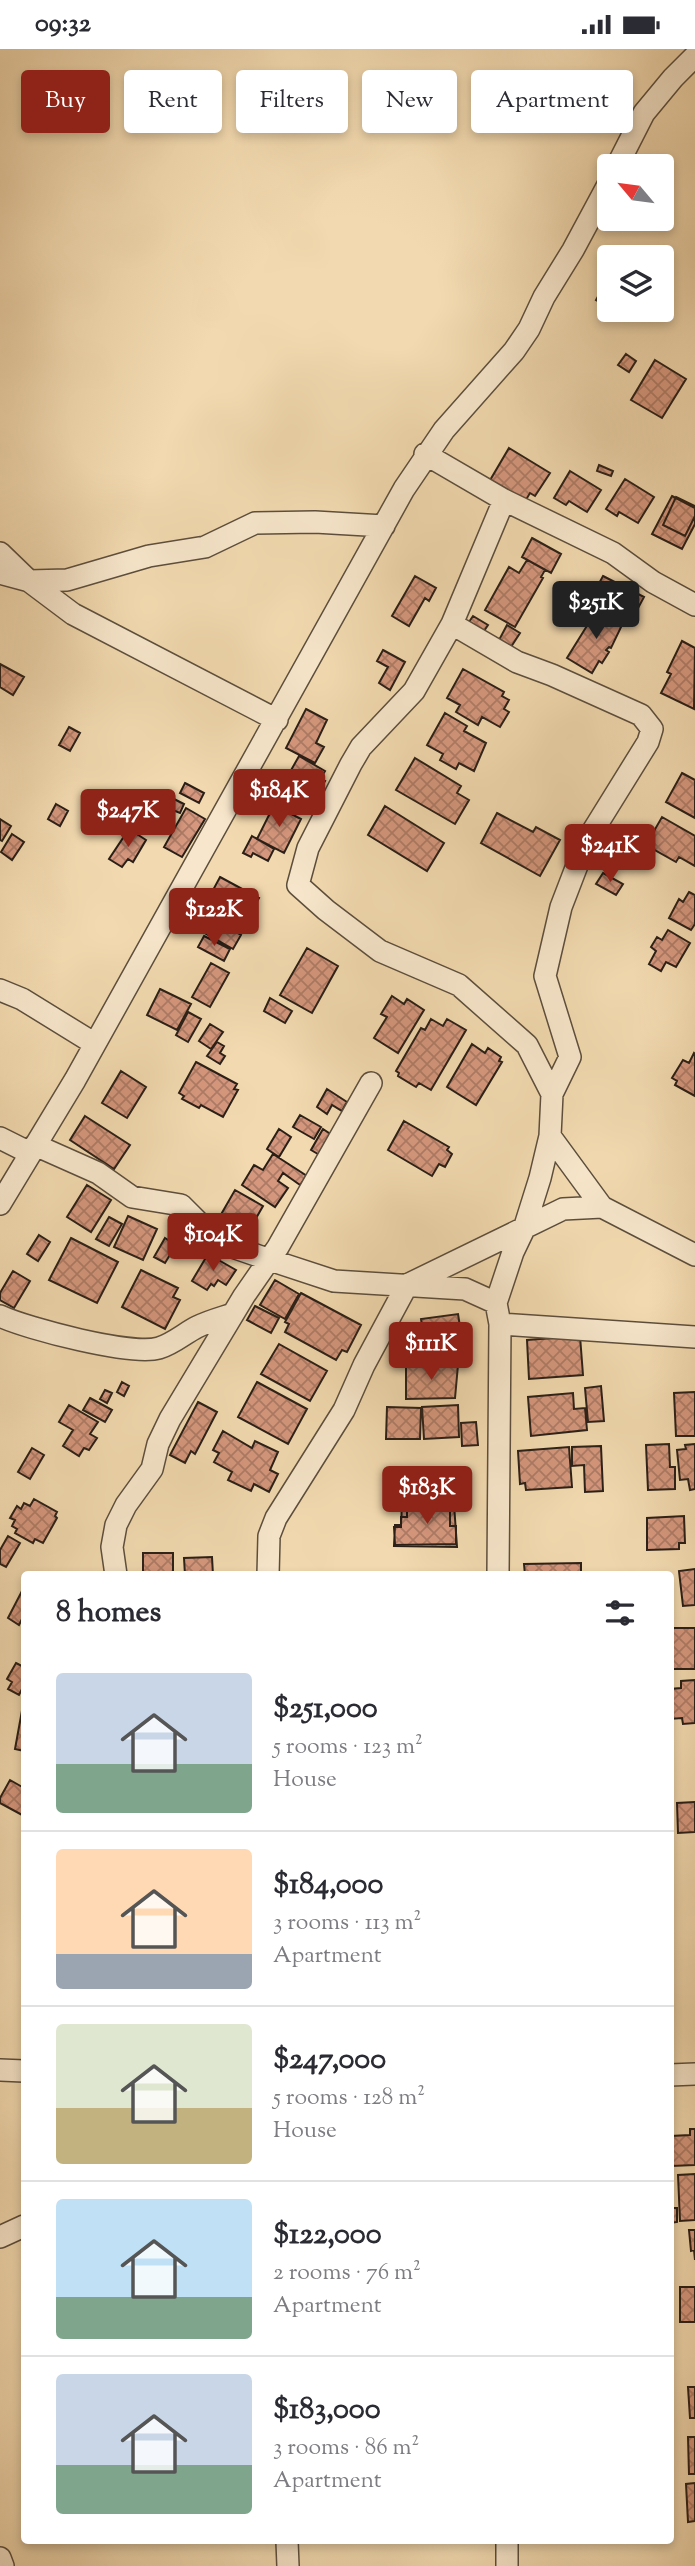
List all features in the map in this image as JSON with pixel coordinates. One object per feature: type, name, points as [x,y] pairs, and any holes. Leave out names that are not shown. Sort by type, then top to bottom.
[{"type":"street","points":[[623,154],[644,113],[695,56]]},
{"type":"street","points":[[0,1204],[95,1044],[425,454],[514,351],[529,329],[544,297],[597,205]]},
{"type":"street","points":[[425,454],[504,500],[613,554],[653,582],[695,605]]},
{"type":"street","points":[[504,500],[452,624],[414,691],[361,747],[308,848],[298,885],[380,951],[459,985],[527,1045],[552,1094]]},
{"type":"street","points":[[0,573],[29,581],[67,580],[149,556],[205,547],[255,523],[315,522],[384,526]]},
{"type":"street","points":[[0,553],[29,581],[73,614],[277,720]]},
{"type":"street","points":[[452,624],[517,662],[641,715],[652,729],[648,742],[586,842],[561,907],[545,976],[570,1057],[552,1094],[550,1136],[540,1178],[524,1229],[513,1252],[498,1314],[498,1571]]},
{"type":"street","points":[[0,990],[22,999],[95,1044]]},
{"type":"street","points":[[115,1571],[112,1547],[116,1525],[152,1469],[158,1444],[170,1419],[233,1314],[270,1260],[371,1083]]},
{"type":"street","points":[[550,1136],[602,1207],[694,1252]]},
{"type":"street","points":[[0,1138],[98,1173],[132,1197],[181,1205],[218,1242],[334,1281],[465,1289],[498,1314],[695,1337]]},
{"type":"street","points":[[268,1571],[270,1537],[276,1518],[344,1410],[364,1365],[407,1285],[563,1209],[602,1207]]},
{"type":"street","points":[[0,1316],[14,1323],[143,1351],[162,1347],[198,1326],[233,1314]]},
{"type":"street","points":[[0,2070],[21,2071]]},
{"type":"street","points":[[674,2075],[695,2074]]},
{"type":"street","points":[[0,2237],[21,2228]]},
{"type":"street","points":[[287,2544],[288,2566]]},
{"type":"street","points":[[507,2544],[507,2566]]},
{"type":"street","points":[[0,2558],[3,2566]]},
{"type":"building","points":[[626,354],[636,361],[629,372],[618,365]]},
{"type":"building","points":[[655,360],[686,379],[662,418],[631,400]]},
{"type":"building","points":[[509,448],[550,473],[535,496],[530,493],[524,503],[489,482]]},
{"type":"building","points":[[599,465],[613,471],[611,476],[597,471]]},
{"type":"building","points":[[570,471],[601,490],[587,512],[569,501],[566,505],[554,498]]},
{"type":"building","points":[[625,479],[654,497],[638,523],[619,512],[617,516],[606,509]]},
{"type":"building","points":[[672,496],[695,508],[695,524],[682,549],[652,534]]},
{"type":"building","points":[[676,497],[695,506],[695,516],[685,536],[663,525]]},
{"type":"building","points":[[532,538],[561,554],[551,573],[522,557]]},
{"type":"building","points":[[527,560],[545,570],[515,627],[485,610],[509,567],[519,573]]},
{"type":"building","points":[[415,576],[436,588],[429,601],[425,598],[409,626],[392,616]]},
{"type":"building","points":[[603,576],[644,597],[636,612],[605,596],[599,608],[589,602]]},
{"type":"building","points":[[598,608],[623,623],[611,648],[606,650],[609,652],[602,663],[599,661],[592,673],[567,658]]},
{"type":"building","points":[[473,616],[488,625],[482,634],[467,625]]},
{"type":"building","points":[[507,625],[520,633],[511,647],[499,640]]},
{"type":"building","points":[[682,641],[695,648],[694,709],[661,693],[671,674],[667,672]]},
{"type":"building","points":[[383,650],[405,662],[390,690],[379,683],[388,667],[377,661]]},
{"type":"building","points":[[0,664],[24,677],[13,695],[0,687]]},
{"type":"building","points":[[463,669],[504,692],[502,696],[509,700],[504,709],[509,712],[500,727],[482,717],[478,725],[456,712],[460,705],[447,698]]},
{"type":"building","points":[[306,709],[327,720],[316,743],[324,747],[315,763],[286,748]]},
{"type":"building","points":[[445,713],[467,726],[464,731],[486,743],[474,771],[459,763],[456,769],[440,760],[443,754],[427,745]]},
{"type":"building","points":[[69,727],[80,733],[70,751],[59,745]]},
{"type":"building","points":[[299,756],[325,771],[320,779],[325,781],[315,798],[310,796],[305,804],[280,790]]},
{"type":"building","points":[[415,758],[461,786],[457,793],[469,800],[455,824],[396,790]]},
{"type":"building","points":[[682,773],[695,780],[695,818],[666,802]]},
{"type":"building","points":[[185,783],[204,793],[199,803],[180,793]]},
{"type":"building","points":[[142,793],[164,806],[152,827],[130,813]]},
{"type":"building","points":[[174,799],[184,804],[180,813],[170,809]]},
{"type":"building","points":[[56,804],[68,811],[60,826],[48,819]]},
{"type":"building","points":[[274,805],[301,819],[284,853],[257,839]]},
{"type":"building","points":[[385,806],[444,843],[427,871],[368,835]]},
{"type":"building","points":[[186,808],[205,819],[182,857],[164,847]]},
{"type":"building","points":[[497,813],[533,832],[536,827],[560,840],[540,876],[481,843]]},
{"type":"building","points":[[662,817],[695,836],[695,866],[679,857],[676,862],[646,845]]},
{"type":"building","points":[[0,819],[11,826],[2,841],[0,840]]},
{"type":"building","points":[[129,829],[146,840],[133,862],[128,859],[122,867],[109,859]]},
{"type":"building","points":[[12,834],[24,842],[12,860],[1,852]]},
{"type":"building","points":[[252,836],[274,849],[268,861],[253,853],[251,857],[243,853]]},
{"type":"building","points":[[603,873],[623,884],[616,895],[596,884]]},
{"type":"building","points":[[220,877],[259,898],[246,922],[239,919],[237,923],[205,905]]},
{"type":"building","points":[[689,892],[695,895],[695,924],[691,930],[669,918],[679,899],[683,902]]},
{"type":"building","points":[[211,918],[241,935],[233,949],[203,932]]},
{"type":"building","points":[[668,930],[690,943],[676,967],[666,962],[661,971],[649,964],[656,951],[651,947],[657,937],[662,940]]},
{"type":"building","points":[[204,936],[230,949],[224,961],[198,947]]},
{"type":"building","points":[[307,948],[338,966],[312,1013],[280,995]]},
{"type":"building","points":[[211,963],[229,973],[210,1007],[192,997]]},
{"type":"building","points":[[160,989],[191,1004],[177,1030],[147,1015]]},
{"type":"building","points":[[392,996],[404,1004],[407,999],[424,1010],[398,1053],[374,1038],[387,1017],[381,1014]]},
{"type":"building","points":[[270,998],[292,1011],[285,1023],[264,1011]]},
{"type":"building","points":[[188,1012],[201,1019],[188,1042],[176,1035]]},
{"type":"building","points":[[431,1019],[443,1026],[447,1019],[466,1030],[431,1090],[419,1083],[416,1087],[398,1076],[396,1071],[421,1028],[425,1030]]},
{"type":"building","points":[[210,1024],[223,1032],[211,1049],[199,1041]]},
{"type":"building","points":[[217,1042],[224,1046],[220,1053],[225,1056],[220,1064],[207,1056]]},
{"type":"building","points":[[472,1044],[485,1053],[488,1048],[501,1057],[499,1061],[502,1062],[476,1105],[447,1087]]},
{"type":"building","points":[[694,1053],[695,1096],[675,1085],[677,1081],[672,1078],[683,1060],[689,1063]]},
{"type":"building","points":[[196,1062],[237,1084],[234,1089],[238,1090],[223,1117],[201,1105],[199,1108],[182,1099],[184,1096],[179,1093]]},
{"type":"building","points":[[121,1071],[146,1087],[127,1118],[102,1103]]},
{"type":"building","points":[[327,1089],[347,1102],[342,1111],[332,1105],[327,1114],[317,1107]]},
{"type":"building","points":[[300,1115],[321,1127],[314,1139],[293,1127]]},
{"type":"building","points":[[85,1116],[130,1145],[114,1169],[70,1140]]},
{"type":"building","points":[[404,1121],[449,1147],[447,1150],[452,1154],[445,1167],[439,1164],[432,1176],[388,1150]]},
{"type":"building","points":[[279,1129],[291,1137],[279,1157],[267,1149]]},
{"type":"building","points":[[323,1129],[335,1137],[323,1157],[311,1150]]},
{"type":"building","points":[[273,1154],[307,1176],[300,1185],[283,1173],[278,1181],[288,1188],[275,1207],[242,1185],[254,1165],[263,1170]]},
{"type":"building","points":[[87,1185],[111,1200],[91,1232],[67,1217]]},
{"type":"building","points":[[235,1190],[263,1206],[243,1241],[215,1225]]},
{"type":"building","points":[[128,1216],[157,1229],[143,1260],[114,1247]]},
{"type":"building","points":[[109,1217],[122,1224],[109,1246],[96,1239]]},
{"type":"building","points":[[39,1235],[50,1242],[38,1261],[27,1254]]},
{"type":"building","points":[[71,1238],[118,1262],[97,1303],[49,1280]]},
{"type":"building","points":[[165,1238],[176,1245],[165,1263],[154,1257]]},
{"type":"building","points":[[208,1254],[236,1270],[226,1285],[218,1280],[207,1290],[192,1281]]},
{"type":"building","points":[[141,1270],[178,1288],[173,1297],[180,1300],[165,1329],[122,1307]]},
{"type":"building","points":[[13,1271],[30,1281],[14,1308],[0,1300],[0,1293]]},
{"type":"building","points":[[275,1280],[299,1294],[285,1319],[260,1305]]},
{"type":"building","points":[[301,1293],[361,1325],[347,1352],[342,1350],[336,1360],[285,1332],[289,1324],[285,1322]]},
{"type":"building","points":[[255,1306],[279,1318],[271,1333],[247,1320]]},
{"type":"building","points":[[458,1314],[463,1346],[455,1347],[455,1353],[427,1357],[421,1319]]},
{"type":"building","points":[[580,1336],[583,1375],[529,1379],[527,1340]]},
{"type":"building","points":[[279,1344],[327,1371],[310,1401],[261,1374]]},
{"type":"building","points":[[458,1365],[455,1398],[406,1399],[406,1366]]},
{"type":"building","points":[[122,1382],[129,1386],[124,1396],[117,1392]]},
{"type":"building","points":[[257,1382],[307,1409],[288,1444],[238,1417]]},
{"type":"building","points":[[601,1386],[604,1421],[588,1422],[585,1388]]},
{"type":"building","points":[[105,1390],[112,1393],[107,1403],[100,1399]]},
{"type":"building","points":[[695,1392],[695,1436],[676,1436],[674,1393]]},
{"type":"building","points":[[573,1393],[574,1409],[585,1408],[587,1430],[531,1436],[528,1397]]},
{"type":"building","points":[[90,1398],[112,1410],[105,1422],[83,1410]]},
{"type":"building","points":[[198,1402],[217,1412],[195,1454],[191,1451],[185,1463],[170,1455]]},
{"type":"building","points":[[69,1405],[98,1422],[90,1434],[97,1438],[89,1450],[84,1448],[79,1456],[63,1446],[73,1430],[59,1422]]},
{"type":"building","points":[[458,1405],[459,1437],[424,1439],[422,1407]]},
{"type":"building","points":[[387,1407],[421,1408],[420,1439],[386,1439]]},
{"type":"building","points":[[476,1422],[478,1445],[462,1446],[461,1423]]},
{"type":"building","points":[[223,1431],[252,1448],[255,1441],[278,1452],[270,1470],[278,1474],[269,1492],[254,1484],[251,1491],[228,1480],[232,1472],[214,1462],[219,1453],[213,1450]]},
{"type":"building","points":[[669,1444],[670,1467],[675,1467],[675,1489],[648,1490],[646,1445]]},
{"type":"building","points":[[695,1444],[695,1489],[690,1490],[688,1479],[680,1480],[677,1450],[686,1449],[685,1445]]},
{"type":"building","points":[[601,1446],[603,1491],[585,1492],[584,1465],[572,1466],[572,1447]]},
{"type":"building","points":[[569,1447],[572,1487],[526,1490],[525,1483],[520,1484],[518,1451]]},
{"type":"building","points":[[32,1448],[44,1455],[30,1479],[18,1472]]},
{"type":"building","points":[[34,1499],[57,1512],[57,1518],[43,1543],[35,1539],[33,1543],[15,1533],[17,1529],[12,1526],[15,1520],[10,1518],[17,1506],[21,1509],[24,1503],[30,1506]]},
{"type":"building","points":[[402,1503],[454,1504],[457,1547],[394,1546],[395,1525],[401,1525]]},
{"type":"building","points":[[450,1506],[450,1526],[456,1526],[456,1544],[395,1545],[394,1527],[401,1527],[401,1517],[407,1517],[407,1507]]},
{"type":"building","points":[[684,1516],[685,1543],[679,1543],[679,1549],[647,1550],[647,1518]]},
{"type":"building","points":[[8,1536],[20,1543],[6,1567],[0,1564],[0,1550]]},
{"type":"building","points":[[143,1553],[173,1553],[173,1571],[143,1571]]},
{"type":"building","points":[[212,1557],[213,1571],[185,1571],[184,1558]]},
{"type":"building","points":[[581,1563],[581,1571],[525,1571],[524,1564]]},
{"type":"building","points":[[695,1569],[695,1605],[683,1606],[679,1571]]},
{"type":"building","points":[[21,1593],[19,1625],[8,1618]]},
{"type":"building","points":[[674,1628],[695,1628],[695,1669],[674,1669]]},
{"type":"building","points":[[16,1663],[21,1666],[19,1695],[8,1689],[12,1682],[7,1679]]},
{"type":"building","points":[[695,1680],[695,1723],[683,1724],[682,1718],[674,1719],[674,1689],[681,1688],[681,1681]]},
{"type":"building","points":[[21,1716],[21,1750],[15,1749]]},
{"type":"building","points":[[10,1780],[21,1786],[21,1814],[0,1803]]},
{"type":"building","points":[[695,1802],[695,1832],[678,1833],[677,1803]]},
{"type":"building","points":[[690,2129],[695,2129],[695,2165],[674,2166],[674,2136],[690,2135]]},
{"type":"building","points":[[695,2174],[695,2220],[680,2221],[678,2175]]},
{"type":"building","points":[[674,2208],[677,2208],[677,2222],[674,2222]]},
{"type":"building","points":[[689,2230],[695,2230],[695,2260],[694,2250],[691,2251]]},
{"type":"building","points":[[680,2287],[695,2287],[695,2322],[680,2322]]},
{"type":"building","points":[[688,2387],[695,2387],[695,2418],[690,2418]]},
{"type":"building","points":[[688,2437],[695,2437],[695,2474],[689,2474]]},
{"type":"building","points":[[695,2483],[695,2521],[688,2522],[686,2484]]}]
